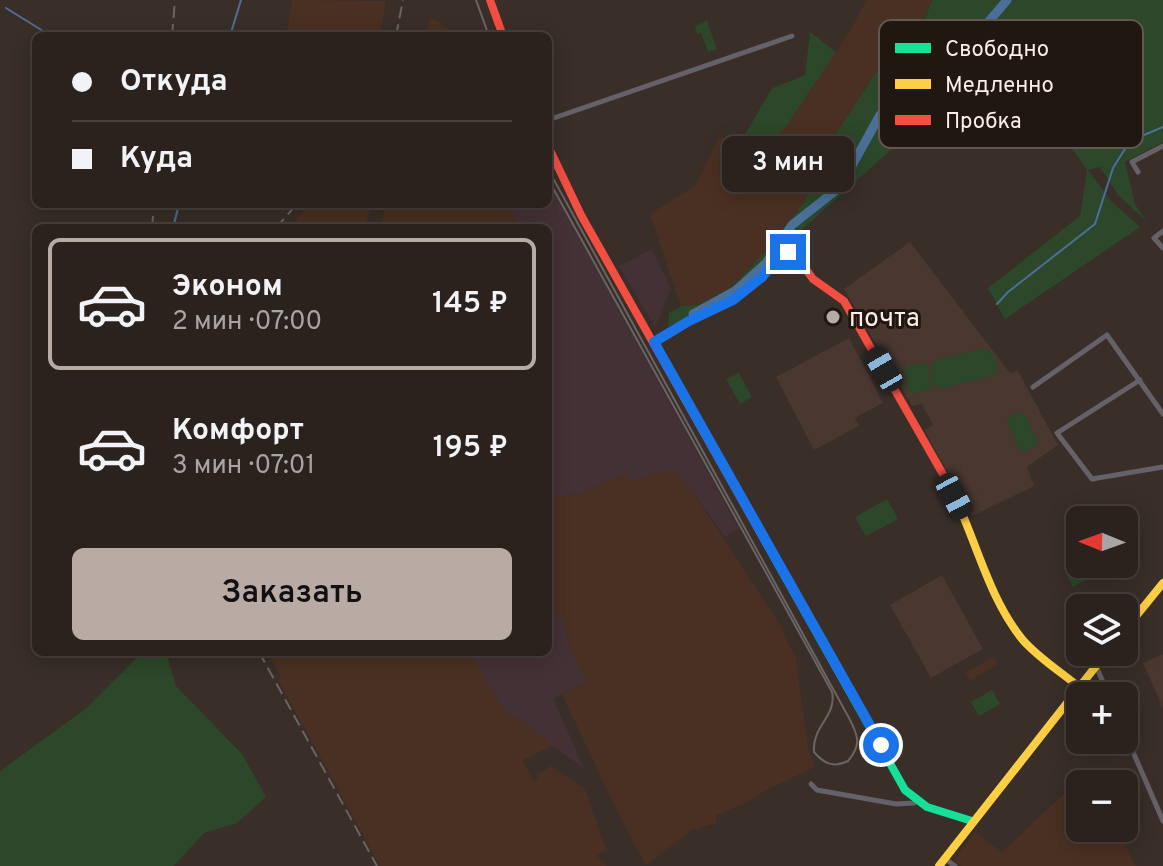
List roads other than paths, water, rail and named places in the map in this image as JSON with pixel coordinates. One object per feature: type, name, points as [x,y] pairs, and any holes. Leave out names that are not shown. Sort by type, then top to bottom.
[{"type":"main road","points":[[490,0],[502,32]]},
{"type":"main road","points":[[552,154],[581,215],[801,596],[914,803],[972,821]]},
{"type":"main road","points":[[654,342],[733,300],[762,277],[779,256],[788,252],[797,257],[813,279],[844,301],[963,512],[992,588],[1023,640],[1073,682]]},
{"type":"main road","points":[[1138,614],[1163,583]]},
{"type":"main road","points":[[1083,682],[1096,666]]},
{"type":"main road","points":[[942,862],[1066,703]]},
{"type":"street","points":[[552,119],[792,36]]},
{"type":"street","points":[[1138,172],[1132,162],[1163,146]]},
{"type":"street","points":[[1163,231],[1154,238],[1163,248]]},
{"type":"street","points":[[1033,387],[1107,335],[1163,414]]},
{"type":"street","points":[[1140,380],[1057,433],[1092,479],[1163,467]]},
{"type":"street","points":[[1096,666],[1103,682]]},
{"type":"street","points":[[1134,754],[1163,821]]},
{"type":"street","points":[[811,784],[817,790],[896,804],[914,803]]},
{"type":"street","points":[[942,862],[955,866]]},
{"type":"waterway","points":[[231,32],[241,0]]},
{"type":"waterway","points":[[990,20],[1007,0]]},
{"type":"waterway","points":[[6,8],[45,32]]},
{"type":"waterway","points":[[693,314],[735,291],[766,263],[792,225],[840,187],[879,117]]},
{"type":"waterway","points":[[1143,135],[1163,127]]},
{"type":"waterway","points":[[997,304],[1095,224],[1113,168],[1126,148]]},
{"type":"waterway","points":[[174,224],[178,208]]},
{"type":"tram line","points":[[476,0],[488,32]]},
{"type":"tram line","points":[[552,176],[852,724],[857,745],[848,761],[830,764],[814,752],[817,735],[831,708],[832,692],[552,186]]},
{"type":"railway","points":[[172,32],[175,0]]},
{"type":"railway","points":[[397,32],[403,0]]},
{"type":"railway","points":[[152,224],[154,208]]},
{"type":"railway","points":[[280,224],[294,208]]},
{"type":"railway","points":[[261,656],[377,866]]},
{"type":"place","name":"почта","points":[[833,317]]}]
